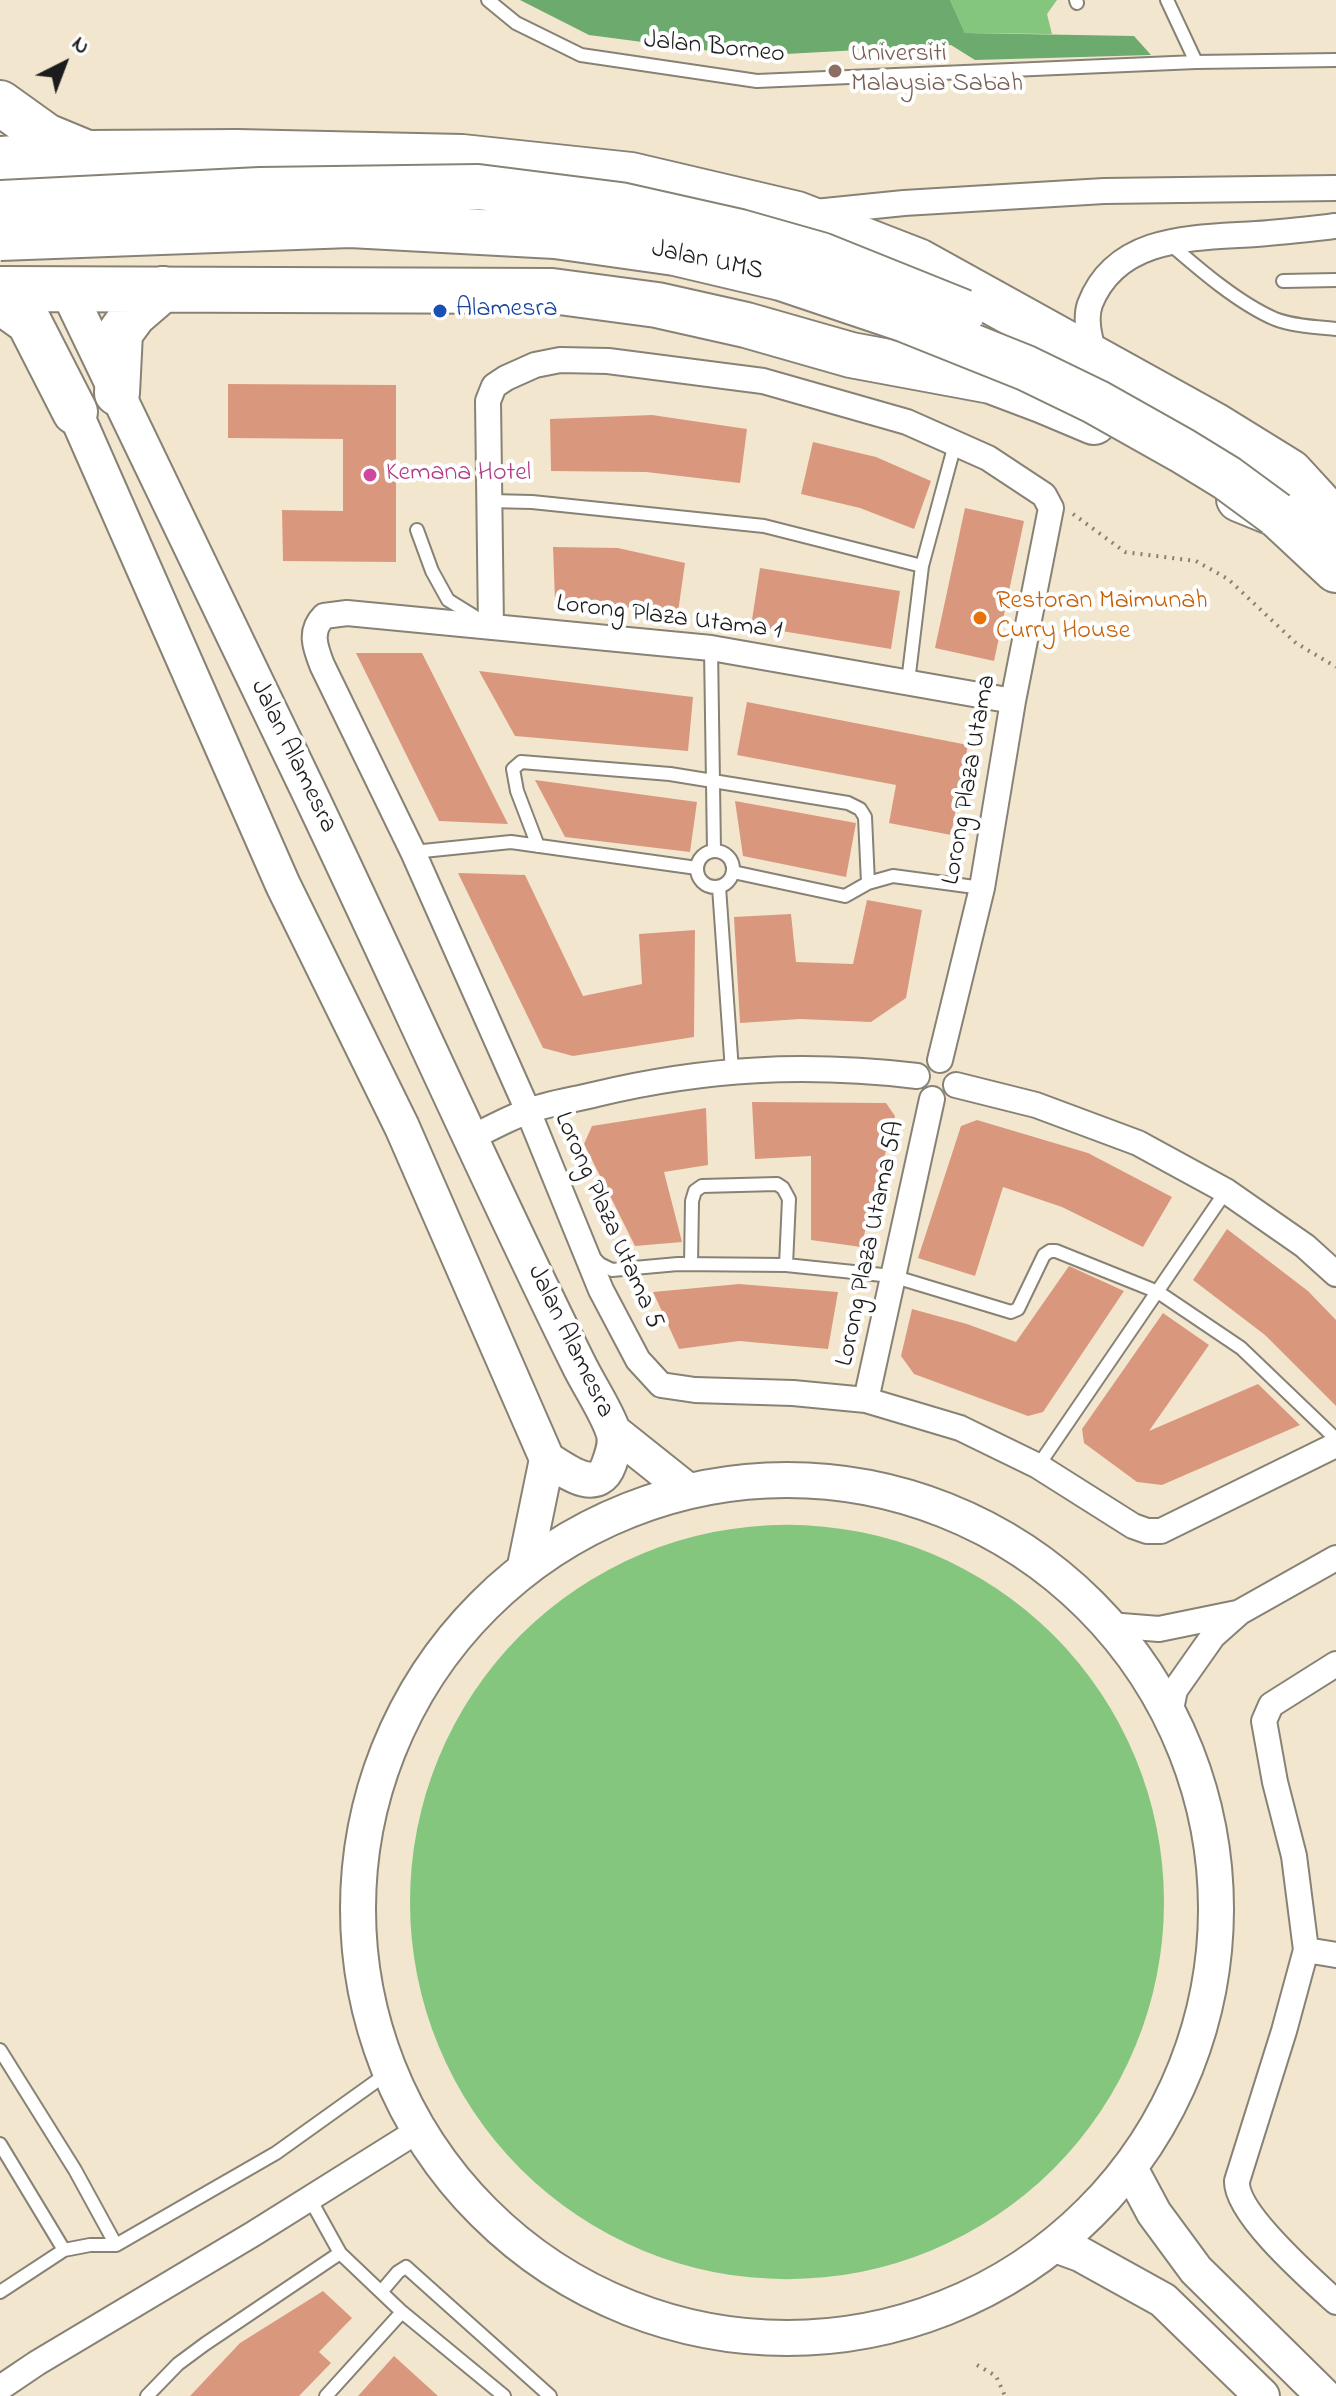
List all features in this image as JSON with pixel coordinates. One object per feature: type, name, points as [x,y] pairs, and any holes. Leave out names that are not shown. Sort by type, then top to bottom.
[{"type":"highway","points":[[0,103],[46,136],[87,153]]},
{"type":"highway","points":[[1,157],[237,152],[462,157],[631,175],[797,214],[918,261],[1078,357],[1214,425],[1322,502]]},
{"type":"highway","name":"Jalan UMS","points":[[0,203],[260,190],[478,187],[620,205],[740,232],[821,255],[1078,357],[1322,502]]},
{"type":"highway","name":"Jalan UMS","points":[[0,238],[350,225],[555,236],[675,253],[781,278],[906,320],[1026,368],[1096,402],[1227,478],[1276,514],[1336,570]]},
{"type":"highway","points":[[2,289],[552,291],[657,305],[746,325],[851,355],[991,381],[1115,432],[1229,494],[1276,514]]},
{"type":"highway","points":[[2,289],[29,322],[75,412]]},
{"type":"highway","points":[[117,393],[120,333],[134,314],[163,289]]},
{"type":"street","points":[[1,157],[67,289]]},
{"type":"street","points":[[797,214],[904,203],[1104,191],[1336,188]]},
{"type":"street","points":[[1078,357],[1088,330],[1089,306],[1108,275],[1130,255],[1169,243],[1215,235],[1336,226]]},
{"type":"street","name":"Jalan Alamesra","points":[[67,289],[310,794],[572,1352],[613,1431],[615,1449],[607,1472],[598,1479],[588,1481],[547,1459]]},
{"type":"street","points":[[491,627],[488,401],[494,386],[535,365],[560,360],[608,361],[763,381],[907,422],[988,458],[1044,495],[1051,508]]},
{"type":"street","points":[[75,412],[283,885],[402,1127],[547,1459],[525,1566]]},
{"type":"street","name":"Lorong Plaza Utama","points":[[940,1060],[982,888],[1013,701],[1051,508]]},
{"type":"street","name":"Lorong Plaza Utama 1","points":[[319,621],[324,616],[347,613],[711,648],[1013,701]]},
{"type":"street","name":"Lorong Plaza Utama 5","points":[[319,621],[314,639],[322,665],[413,852],[528,1111],[601,1290],[638,1360],[661,1385],[695,1390],[793,1393],[866,1400],[960,1428],[1038,1466],[1133,1526],[1147,1531],[1161,1531],[1336,1442]]},
{"type":"street","points":[[940,1060],[955,1072],[956,1085],[944,1098],[932,1099],[922,1093],[916,1082],[917,1076],[918,1070],[928,1062],[940,1060]]},
{"type":"street","points":[[471,1138],[528,1111],[654,1081],[732,1071],[864,1070],[917,1076]]},
{"type":"street","points":[[956,1085],[1036,1105],[1138,1143],[1226,1191],[1305,1246],[1336,1274]]},
{"type":"street","name":"Lorong Plaza Utama 5A","points":[[866,1400],[932,1099]]},
{"type":"street","points":[[613,1431],[687,1490]]},
{"type":"street","points":[[764,1479],[841,1483],[916,1500],[988,1530],[1052,1572],[1109,1625],[1142,1668],[1170,1714],[1209,1828],[1216,1948],[1189,2065],[1131,2170],[1109,2197],[1058,2246],[981,2294],[896,2326],[805,2339],[713,2333],[625,2307],[545,2263],[475,2204],[419,2130],[376,2035],[357,1932],[364,1827],[395,1728],[403,1715],[450,1639],[525,1566],[575,1533],[630,1508],[687,1490],[764,1479]]},
{"type":"street","points":[[1170,1714],[1175,1690],[1213,1636],[1240,1612],[1336,1558]]},
{"type":"street","points":[[1109,1625],[1159,1629],[1240,1612]]},
{"type":"street","points":[[1336,1664],[1271,1705],[1264,1721],[1275,1782],[1294,1856],[1306,1950],[1237,2181],[1237,2190],[1244,2203],[1279,2249],[1336,2302]]},
{"type":"street","points":[[1306,1950],[1336,1955]]},
{"type":"street","points":[[0,2388],[419,2130]]},
{"type":"street","points":[[1131,2170],[1154,2213],[1196,2270],[1324,2396]]},
{"type":"street","points":[[1058,2246],[1080,2254],[1163,2300],[1262,2396]]},
{"type":"lane","name":"Jalan Borneo","points":[[488,0],[516,23],[581,55],[757,81],[1196,62],[1336,60]]},
{"type":"lane","points":[[1167,0],[1196,62]]},
{"type":"lane","points":[[1169,243],[1253,308],[1277,320],[1336,329]]},
{"type":"lane","points":[[1283,281],[1336,280]]},
{"type":"lane","points":[[908,682],[922,566],[955,444]]},
{"type":"lane","points":[[490,501],[532,502],[764,526],[922,566]]},
{"type":"lane","points":[[417,530],[432,571],[448,600],[491,627]]},
{"type":"lane","points":[[711,648],[714,851]]},
{"type":"lane","points":[[538,846],[517,791],[513,769],[521,762],[670,774],[848,803],[860,809],[865,817],[868,883]]},
{"type":"lane","points":[[413,852],[511,842],[697,868]]},
{"type":"lane","points":[[719,851],[729,857],[733,872],[728,882],[719,887],[706,885],[697,874],[697,868],[700,858],[719,851]]},
{"type":"lane","points":[[733,872],[845,896],[868,883],[893,876],[982,888]]},
{"type":"lane","points":[[719,887],[732,1071]]},
{"type":"lane","points":[[691,1264],[692,1201],[695,1191],[709,1185],[777,1184],[789,1199],[786,1265]]},
{"type":"lane","points":[[1038,1466],[1226,1191]]},
{"type":"lane","points":[[585,1250],[612,1270],[691,1264],[786,1265],[892,1276],[1011,1312],[1018,1309],[1044,1255],[1056,1251],[1158,1292],[1241,1348],[1336,1442]]},
{"type":"lane","points":[[0,2050],[75,2170],[116,2245]]},
{"type":"lane","points":[[0,2274],[4,2290],[64,2250],[90,2245],[116,2245],[276,2153],[392,2070]]},
{"type":"lane","points":[[0,2144],[64,2250]]},
{"type":"lane","points":[[310,2199],[340,2253],[402,2312],[504,2396]]},
{"type":"lane","points":[[147,2396],[178,2364],[340,2253]]},
{"type":"lane","points":[[381,2292],[406,2267],[550,2396]]},
{"type":"lane","points":[[326,2396],[402,2312]]},
{"type":"path","points":[[1051,508],[1077,515],[1125,552],[1196,561],[1228,579],[1296,643],[1336,667]]},
{"type":"path","points":[[977,2365],[996,2376],[1005,2396]]},
{"type":"green space","points":[[520,0],[950,0],[965,33],[1134,36],[1151,55],[975,60],[951,45],[749,56],[589,35]]},
{"type":"green space","points":[[950,0],[1057,0],[1047,14],[1052,34],[965,33]]},
{"type":"green space","points":[[787,1525],[861,1532],[931,1554],[965,1569],[996,1588],[1054,1635],[1101,1693],[1120,1724],[1135,1758],[1157,1828],[1164,1902],[1157,1976],[1135,2046],[1120,2080],[1101,2111],[1054,2169],[996,2216],[965,2235],[931,2250],[861,2272],[787,2279],[713,2272],[643,2250],[609,2235],[578,2216],[520,2169],[473,2111],[454,2080],[439,2046],[417,1976],[410,1902],[417,1828],[439,1758],[454,1724],[473,1693],[520,1635],[578,1588],[609,1569],[643,1554],[713,1532]]},
{"type":"building","name":"Kemana Hotel","points":[[228,384],[396,385],[396,562],[283,561],[282,510],[343,511],[343,439],[228,438]]},
{"type":"building","points":[[652,415],[747,429],[740,483],[646,472],[551,471],[550,419]]},
{"type":"building","points":[[813,442],[876,457],[931,481],[914,529],[860,508],[801,494]]},
{"type":"building","points":[[965,508],[1024,521],[994,661],[935,648]]},
{"type":"building","points":[[553,547],[618,548],[685,563],[678,612],[555,601]]},
{"type":"building","points":[[760,568],[900,591],[891,649],[751,626]]},
{"type":"building","points":[[356,653],[422,653],[508,824],[439,821]]},
{"type":"building","points":[[479,671],[693,697],[688,751],[515,736]]},
{"type":"building","points":[[747,702],[968,745],[951,835],[889,823],[896,785],[737,755]]},
{"type":"building","points":[[535,780],[697,802],[690,852],[565,837]]},
{"type":"building","points":[[735,801],[856,823],[846,877],[743,856]]},
{"type":"building","points":[[458,873],[525,875],[583,996],[642,984],[639,934],[695,930],[694,1037],[573,1056],[543,1048]]},
{"type":"building","points":[[867,900],[922,910],[906,998],[871,1022],[800,1019],[740,1023],[734,917],[791,914],[796,962],[853,964]]},
{"type":"building","points":[[752,1102],[886,1103],[895,1116],[861,1247],[811,1240],[811,1156],[755,1159]]},
{"type":"building","points":[[706,1108],[708,1165],[664,1172],[682,1242],[635,1246],[584,1144],[592,1126]]},
{"type":"building","points":[[977,1120],[1088,1153],[1172,1197],[1143,1247],[1062,1207],[1003,1187],[975,1276],[918,1258],[961,1126]]},
{"type":"building","points":[[1227,1229],[1308,1291],[1336,1320],[1336,1406],[1265,1335],[1193,1280]]},
{"type":"building","points":[[1069,1266],[1124,1291],[1043,1412],[1028,1416],[914,1374],[901,1356],[912,1309],[1016,1342]]},
{"type":"building","points":[[739,1284],[838,1292],[828,1349],[739,1341],[679,1349],[653,1292]]},
{"type":"building","points":[[1163,1313],[1209,1345],[1149,1431],[1258,1384],[1300,1425],[1162,1485],[1137,1482],[1084,1443],[1082,1429]]},
{"type":"building","points":[[323,2291],[352,2318],[319,2352],[331,2363],[299,2396],[190,2396],[240,2343]]},
{"type":"building","points":[[394,2356],[438,2396],[358,2396]]},
{"type":"place","name":"Universiti Malaysia Sabah","points":[[835,71]]},
{"type":"place","name":"Alamesra","points":[[440,311]]},
{"type":"place","name":"Kemana Hotel","points":[[370,475]]},
{"type":"place","name":"Restoran Maimunah Curry House","points":[[980,618]]}]
